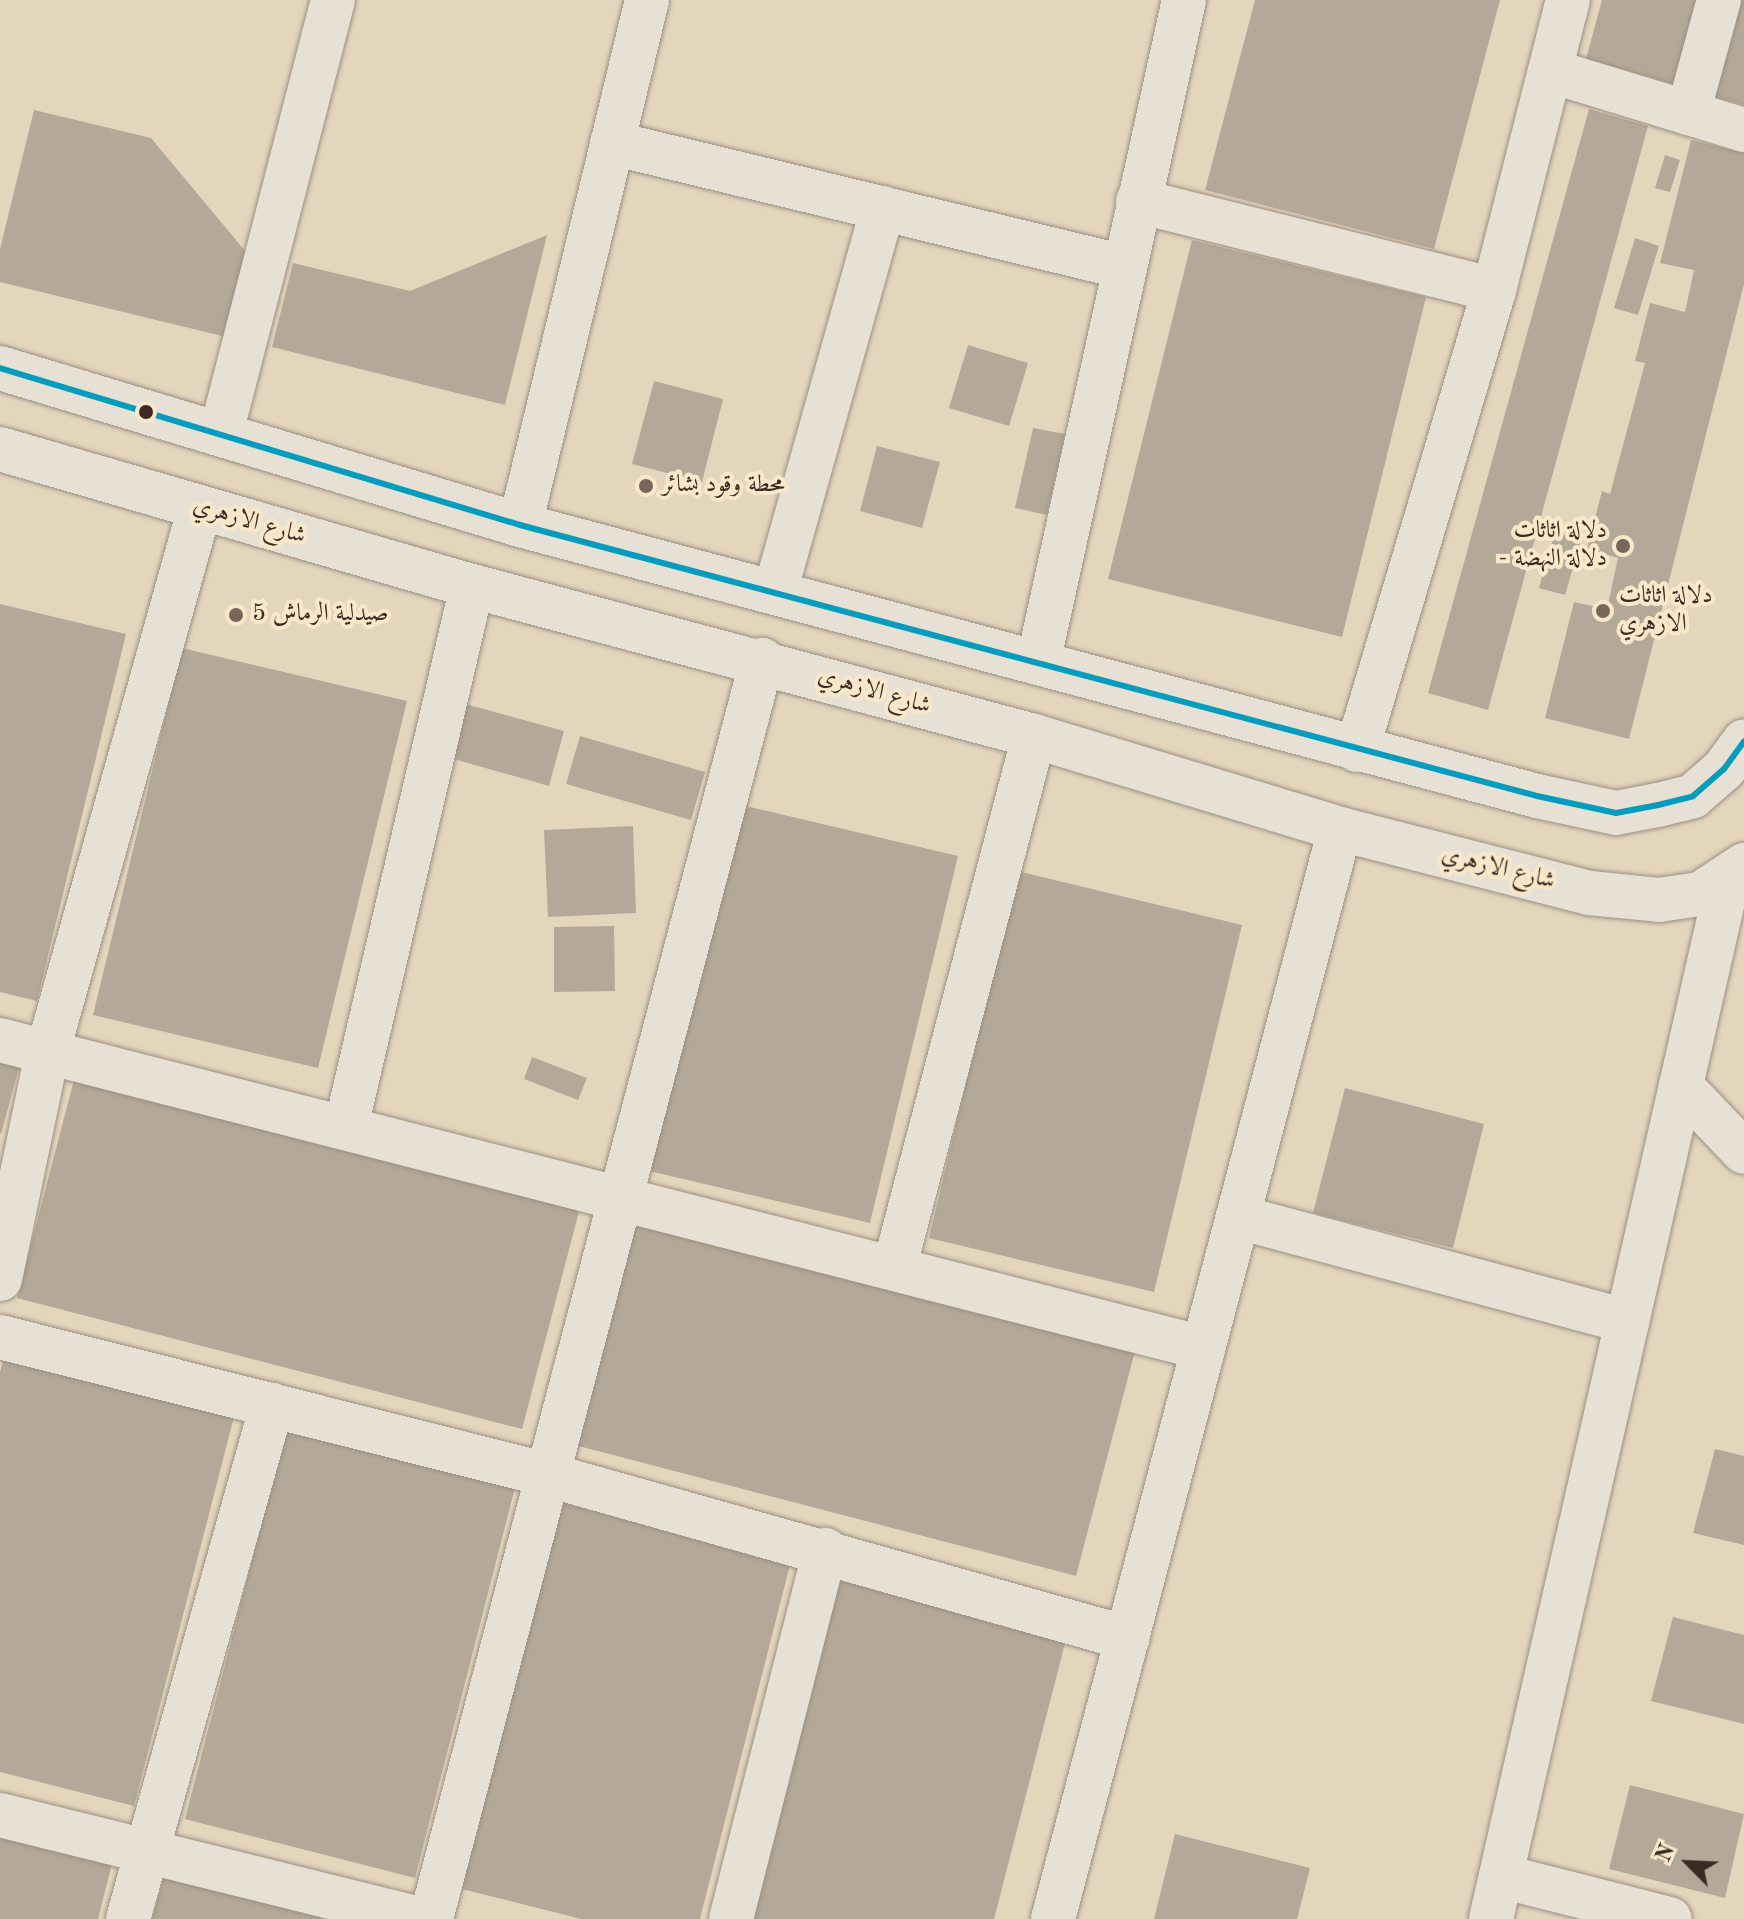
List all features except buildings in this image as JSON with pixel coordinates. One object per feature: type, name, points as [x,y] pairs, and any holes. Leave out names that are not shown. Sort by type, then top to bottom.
[{"type":"street","points":[[221,433],[333,0]]},
{"type":"street","points":[[520,525],[647,0]]},
{"type":"street","points":[[1038,663],[1184,0]]},
{"type":"street","points":[[1357,750],[1494,290],[1568,0]]},
{"type":"street","points":[[1688,113],[1719,0]]},
{"type":"street","points":[[1551,71],[1744,130]]},
{"type":"street","points":[[612,143],[1124,267]]},
{"type":"street","points":[[1138,201],[1494,290]]},
{"type":"street","points":[[775,592],[883,208]]},
{"type":"street","points":[[0,368],[520,525],[1357,750],[1616,813],[1693,796],[1724,769],[1744,741]]},
{"type":"street","name":"شارع الازهري","points":[[0,449],[472,586],[762,660],[1034,736],[1340,829],[1612,897],[1672,898],[1736,872]]},
{"type":"street","points":[[0,1279],[47,1054],[200,507]]},
{"type":"street","points":[[346,1127],[472,586]]},
{"type":"street","points":[[431,1919],[762,660]]},
{"type":"street","points":[[895,1265],[1034,736]]},
{"type":"street","points":[[1053,1919],[1340,829]]},
{"type":"street","points":[[1491,1919],[1681,1086],[1736,872]]},
{"type":"street","points":[[0,1040],[346,1127],[619,1202],[895,1265],[1203,1348]]},
{"type":"street","points":[[1681,1086],[1744,1152]]},
{"type":"street","points":[[1238,1217],[1627,1321]]},
{"type":"street","points":[[0,1337],[548,1475],[825,1550],[1127,1638]]},
{"type":"street","points":[[128,1919],[272,1405]]},
{"type":"street","points":[[731,1919],[825,1550]]},
{"type":"street","points":[[0,1815],[419,1919]]},
{"type":"street","points":[[1501,1876],[1670,1919]]},
{"type":"transit line","points":[[0,368],[520,525],[1537,796],[1616,813],[1693,796],[1724,769],[1744,741]]},
{"type":"place","name":"محطة وقود بشائر","points":[[646,486]]},
{"type":"place","name":"دلالة اثاثات - دلالة النهضة","points":[[1623,546]]},
{"type":"place","name":"دلالة اثاثات الازهري","points":[[1603,611]]},
{"type":"place","name":"صيدلية الرماش 5","points":[[236,615]]}]
